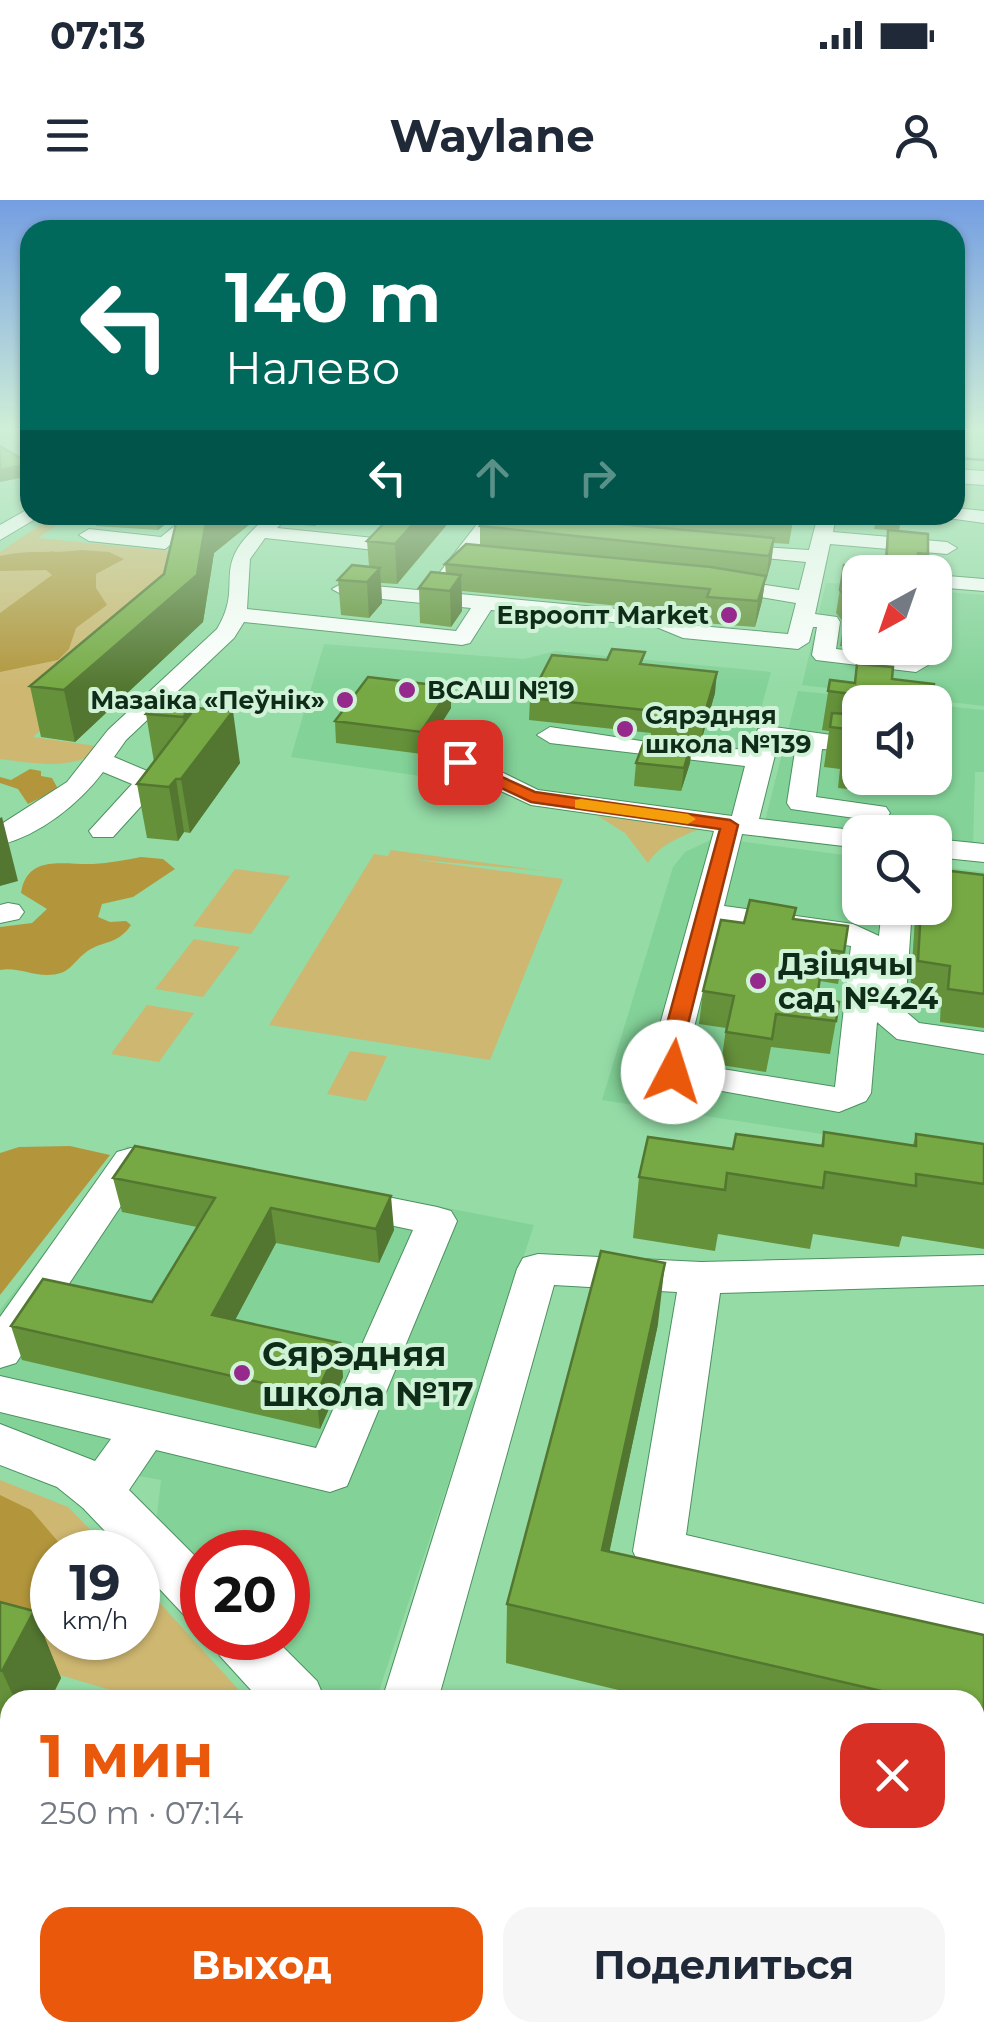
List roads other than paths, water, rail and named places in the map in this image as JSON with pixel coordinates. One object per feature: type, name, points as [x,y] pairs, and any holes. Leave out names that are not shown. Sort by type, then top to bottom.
[{"type":"street","points":[[89,535],[165,543],[188,525]]},
{"type":"street","points":[[6,825],[62,800],[101,761],[117,735],[226,633],[239,614],[238,568],[245,548],[264,525]]},
{"type":"street","points":[[286,525],[331,538],[370,560]]},
{"type":"street","points":[[331,538],[344,525]]},
{"type":"street","points":[[402,525],[343,589],[659,620],[683,631],[798,642],[821,545]]},
{"type":"street","points":[[430,598],[470,559],[494,525]]},
{"type":"street","points":[[698,546],[821,545],[944,532]]},
{"type":"street","points":[[689,580],[806,608],[830,622],[824,655],[842,657]]},
{"type":"street","points":[[952,582],[984,585]]},
{"type":"street","points":[[239,614],[462,638],[485,603]]},
{"type":"street","points":[[476,731],[460,762],[531,797],[842,837]]},
{"type":"street","points":[[707,913],[854,934],[867,942],[854,1093],[840,1100],[673,1072],[667,1064],[707,913],[767,734],[842,744]]},
{"type":"street","points":[[550,735],[760,759]]},
{"type":"street","points":[[810,739],[802,804],[876,812]]},
{"type":"street","points":[[101,761],[149,782],[103,831]]},
{"type":"street","points":[[952,850],[984,853]]},
{"type":"street","points":[[952,890],[984,895]]},
{"type":"street","points":[[896,925],[888,1014],[909,1032],[984,1043]]},
{"type":"street","points":[[0,1351],[130,1161],[188,1172]]},
{"type":"street","points":[[0,1394],[330,1472],[436,1221],[303,1194]]},
{"type":"street","points":[[413,1690],[538,1269],[701,1278],[984,1270]]},
{"type":"street","points":[[701,1278],[658,1551],[984,1629]]},
{"type":"street","points":[[100,1493],[145,1429]]},
{"type":"street","points":[[0,1444],[74,1473],[100,1493],[180,1575]]},
{"type":"street","points":[[260,1660],[288,1690]]},
{"type":"place","name":"Евроопт Market","points":[[729,615]]},
{"type":"place","name":"ВСАШ №19","points":[[407,690]]},
{"type":"place","name":"Мазаіка «Пеўнік»","points":[[345,700]]},
{"type":"place","name":"Сярэдняя школа №139","points":[[625,729]]},
{"type":"place","name":"Дзіцячы сад №424","points":[[758,981]]},
{"type":"place","name":"Сярэдняя школа №17","points":[[242,1373]]}]
